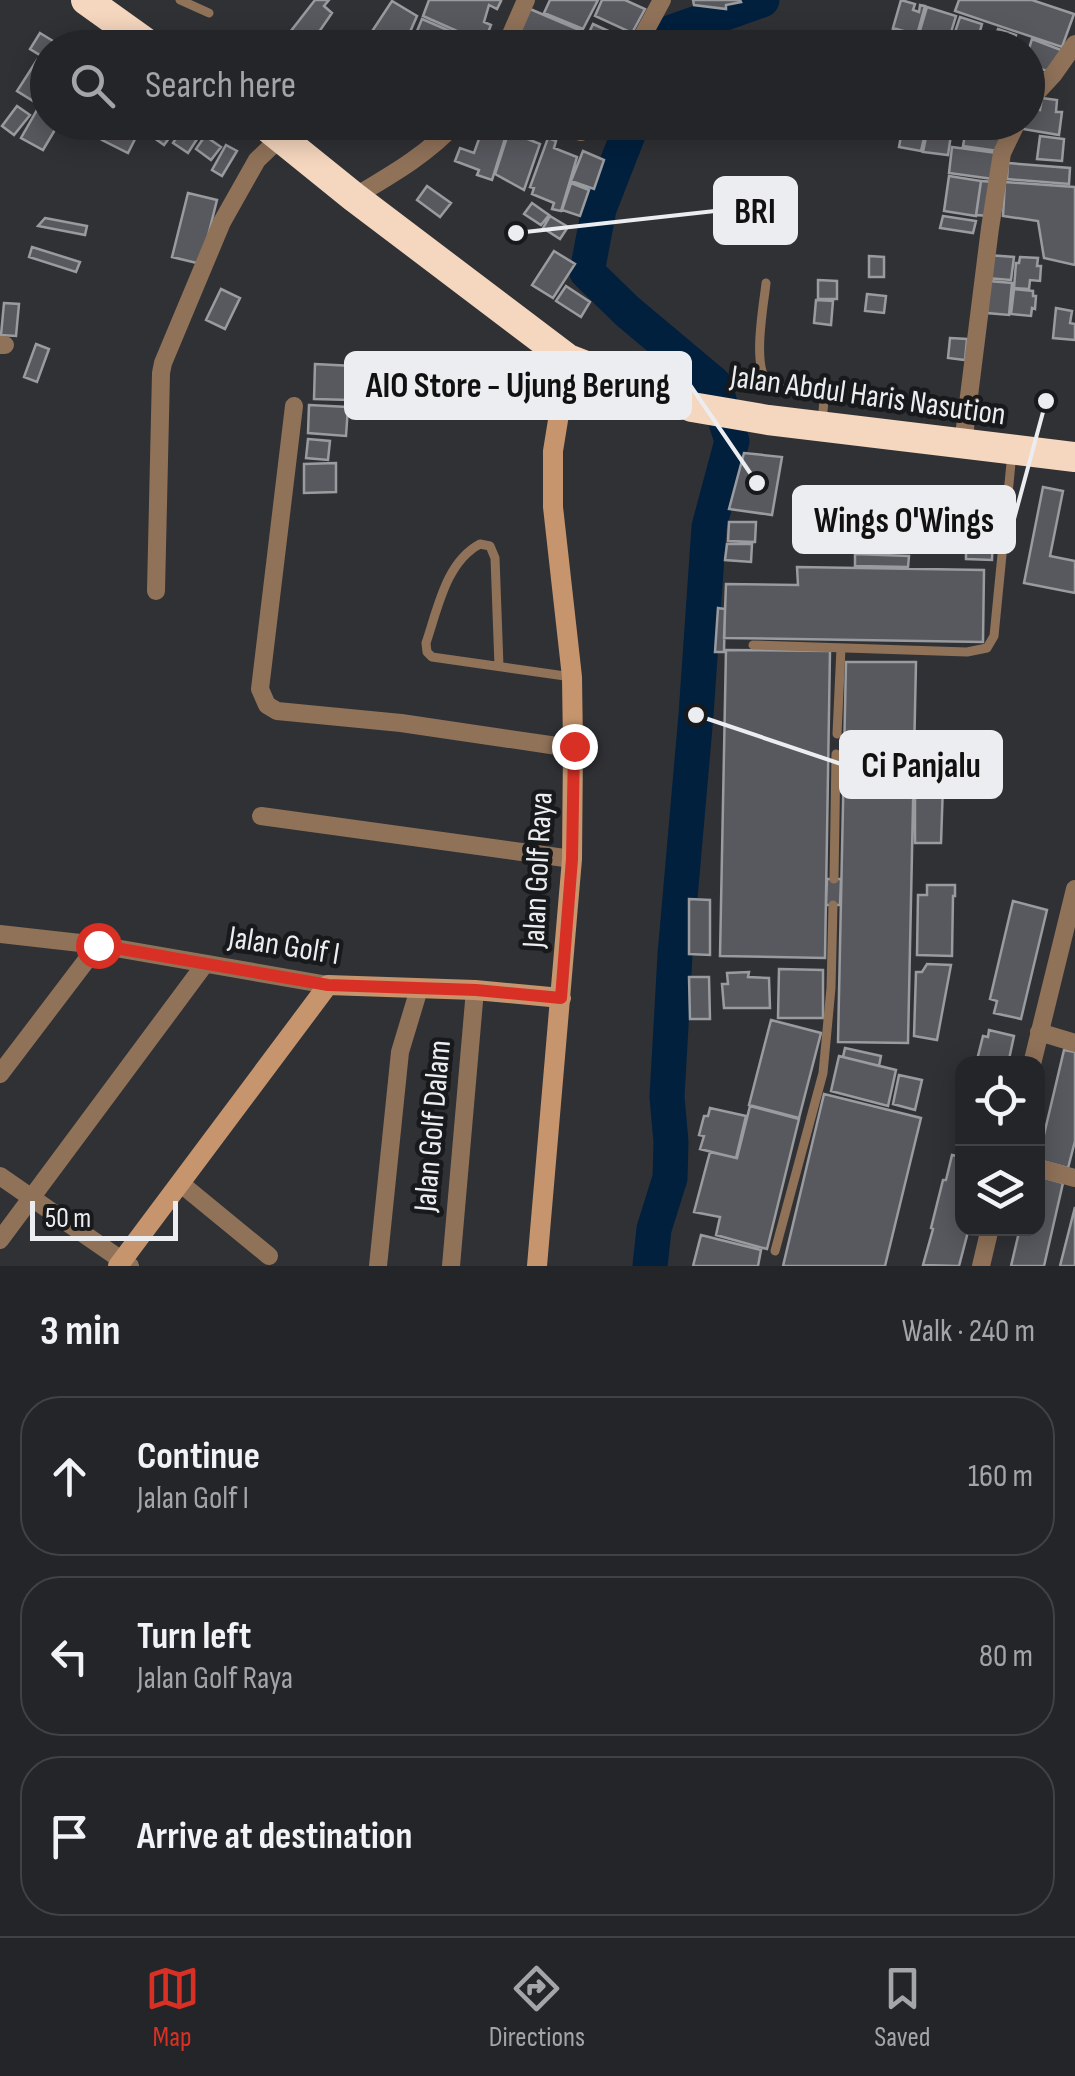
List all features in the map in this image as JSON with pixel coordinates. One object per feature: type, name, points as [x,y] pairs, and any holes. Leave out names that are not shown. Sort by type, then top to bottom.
[{"type":"highway","points":[[104,8],[131,30]]},
{"type":"highway","name":"Jalan Abdul Haris Nasution","points":[[283,140],[568,359],[692,407],[768,420],[1075,457]]},
{"type":"street","points":[[513,30],[526,0]]},
{"type":"street","points":[[646,30],[662,0]]},
{"type":"street","points":[[1045,84],[1075,44]]},
{"type":"street","points":[[156,591],[163,364],[222,222],[267,140]]},
{"type":"street","points":[[354,197],[440,140]]},
{"type":"street","points":[[963,444],[999,172],[1008,140]]},
{"type":"street","name":"Jalan Golf Raya","points":[[537,1266],[572,859],[572,677],[553,506],[554,452],[568,359]]},
{"type":"street","points":[[294,406],[260,690],[266,706],[574,746]]},
{"type":"street","points":[[261,816],[572,859]]},
{"type":"street","points":[[1034,1056],[1075,890]]},
{"type":"street","name":"Jalan Golf I","points":[[0,934],[98,945],[328,985],[476,990],[561,998]]},
{"type":"street","points":[[0,1074],[98,945]]},
{"type":"street","points":[[0,1240],[206,964]]},
{"type":"street","points":[[0,1176],[123,1264],[328,985]]},
{"type":"street","points":[[378,1266],[400,1052],[418,990]]},
{"type":"street","name":"Jalan Golf Dalam","points":[[451,1266],[476,990]]},
{"type":"street","points":[[1039,1032],[1075,1043]]},
{"type":"street","points":[[1045,1170],[1075,1178]]},
{"type":"street","points":[[180,1182],[270,1256]]},
{"type":"street","points":[[980,1266],[988,1236]]},
{"type":"lane","points":[[180,0],[208,13]]},
{"type":"lane","points":[[766,284],[760,347],[764,377],[771,384],[819,394],[823,398],[822,426]]},
{"type":"lane","points":[[753,645],[968,652],[987,648],[994,636],[1012,451]]},
{"type":"lane","points":[[499,666],[495,558],[490,546],[480,544],[454,566],[426,643],[427,652],[432,656],[572,677]]},
{"type":"lane","points":[[837,734],[841,648]]},
{"type":"lane","points":[[834,879],[836,754]]},
{"type":"lane","points":[[775,1250],[824,1073],[834,905]]},
{"type":"building","points":[[315,0],[329,0],[324,6],[332,13],[320,30],[292,30]]},
{"type":"building","points":[[429,0],[501,1],[497,9],[489,5],[484,22],[491,25],[489,30],[455,30],[423,16]]},
{"type":"building","points":[[550,0],[598,0],[583,29],[544,13]]},
{"type":"building","points":[[602,0],[625,0],[645,9],[634,30],[595,16]]},
{"type":"building","points":[[693,0],[741,2],[726,5],[726,9],[694,5]]},
{"type":"building","points":[[901,0],[915,4],[913,10],[919,12],[920,5],[925,6],[918,30],[893,28]]},
{"type":"building","points":[[959,0],[1032,0],[1074,14],[1062,47],[1045,41],[1045,30],[1011,30],[955,11]]},
{"type":"building","points":[[392,1],[417,16],[411,30],[373,30]]},
{"type":"building","points":[[927,7],[956,16],[952,30],[920,30]]},
{"type":"building","points":[[530,9],[579,30],[520,30]]},
{"type":"building","points":[[960,17],[982,24],[980,30],[956,30]]},
{"type":"building","points":[[422,19],[447,30],[417,30]]},
{"type":"building","points":[[1045,44],[1061,50],[1052,73],[1045,70]]},
{"type":"building","points":[[30,71],[30,99],[17,91]]},
{"type":"building","points":[[1045,98],[1057,100],[1056,112],[1062,112],[1059,135],[1045,133]]},
{"type":"building","points":[[17,106],[30,115],[14,135],[2,126]]},
{"type":"building","points":[[30,122],[30,140],[49,140],[43,150],[21,138]]},
{"type":"building","points":[[1045,137],[1064,139],[1062,161],[1037,159],[1039,140]]},
{"type":"building","points":[[102,140],[134,140],[128,153]]},
{"type":"building","points":[[175,140],[196,140],[188,153],[173,143]]},
{"type":"building","points":[[202,140],[211,140],[221,147],[211,160],[196,149]]},
{"type":"building","points":[[479,140],[504,140],[492,180],[455,161],[460,148],[474,153]]},
{"type":"building","points":[[506,140],[540,144],[524,190],[495,174]]},
{"type":"building","points":[[547,140],[556,141],[554,148],[577,157],[561,211],[552,209],[554,203],[532,194],[534,188],[530,187]]},
{"type":"building","points":[[900,140],[924,140],[921,151],[899,147]]},
{"type":"building","points":[[925,140],[950,140],[948,155],[923,152]]},
{"type":"building","points":[[964,140],[1000,140],[998,151],[963,146]]},
{"type":"building","points":[[226,145],[237,151],[222,176],[212,170]]},
{"type":"building","points":[[952,147],[997,153],[993,179],[949,173]]},
{"type":"building","points":[[583,151],[604,160],[594,189],[571,181]]},
{"type":"building","points":[[1008,163],[1070,168],[1069,184],[1007,179]]},
{"type":"building","points":[[949,176],[981,181],[976,216],[944,211]]},
{"type":"building","points":[[981,181],[994,182],[989,216],[976,215]]},
{"type":"building","points":[[1005,182],[1075,187],[1075,265],[1044,258],[1038,221],[1003,216]]},
{"type":"building","points":[[571,183],[589,190],[580,216],[562,210]]},
{"type":"building","points":[[427,186],[451,203],[440,217],[417,200]]},
{"type":"building","points":[[188,193],[217,200],[201,264],[172,257]]},
{"type":"building","points":[[532,203],[549,215],[541,225],[524,214]]},
{"type":"building","points":[[550,216],[568,227],[560,239],[543,228]]},
{"type":"building","points":[[943,216],[976,221],[973,233],[940,228]]},
{"type":"building","points":[[45,218],[87,226],[85,235],[38,226]]},
{"type":"building","points":[[32,247],[80,262],[76,272],[29,257]]},
{"type":"building","points":[[554,251],[575,264],[553,298],[532,285]]},
{"type":"building","points":[[988,255],[1014,257],[1011,280],[986,278]]},
{"type":"building","points":[[869,256],[884,257],[884,277],[869,277]]},
{"type":"building","points":[[1020,257],[1038,258],[1037,266],[1041,266],[1040,281],[1030,280],[1029,289],[1014,288]]},
{"type":"building","points":[[818,280],[837,281],[837,299],[818,299]]},
{"type":"building","points":[[989,281],[1012,283],[1009,315],[987,313]]},
{"type":"building","points":[[566,286],[590,302],[581,317],[556,301]]},
{"type":"building","points":[[221,289],[240,298],[225,329],[206,320]]},
{"type":"building","points":[[1014,289],[1033,291],[1035,309],[1032,308],[1031,316],[1011,314]]},
{"type":"building","points":[[867,294],[886,296],[884,313],[865,311]]},
{"type":"building","points":[[816,300],[833,301],[831,325],[814,323]]},
{"type":"building","points":[[4,303],[19,304],[16,336],[1,335]]},
{"type":"building","points":[[1056,308],[1072,311],[1070,323],[1075,324],[1075,340],[1053,338]]},
{"type":"building","points":[[950,338],[967,339],[965,360],[948,358]]},
{"type":"building","points":[[36,344],[49,349],[37,382],[24,377]]},
{"type":"building","points":[[315,364],[353,366],[351,400],[314,399]]},
{"type":"building","points":[[309,405],[348,407],[346,436],[308,433]]},
{"type":"building","points":[[308,439],[330,441],[328,460],[306,458]]},
{"type":"building","points":[[744,453],[782,457],[772,515],[729,509]]},
{"type":"building","points":[[336,463],[336,492],[304,493],[304,464]]},
{"type":"building","points":[[1043,487],[1063,491],[1050,556],[1075,561],[1075,593],[1024,583]]},
{"type":"building","points":[[729,522],[756,522],[755,542],[728,541]]},
{"type":"building","points":[[966,532],[993,533],[992,560],[966,559]]},
{"type":"building","points":[[727,544],[752,544],[751,562],[725,560]]},
{"type":"building","points":[[855,554],[909,556],[908,567],[855,566]]},
{"type":"building","points":[[797,567],[984,570],[983,642],[724,638],[726,584],[798,585]]},
{"type":"building","points":[[718,608],[725,609],[724,652],[715,652]]},
{"type":"building","points":[[726,650],[830,651],[825,958],[720,956]]},
{"type":"building","points":[[846,662],[916,662],[908,1043],[838,1042]]},
{"type":"building","points":[[943,785],[941,843],[915,843],[915,786]]},
{"type":"building","points":[[827,879],[841,879],[840,905],[826,905]]},
{"type":"building","points":[[927,885],[955,885],[952,956],[917,955],[918,895],[927,895]]},
{"type":"building","points":[[689,899],[710,900],[710,955],[689,954]]},
{"type":"building","points":[[1013,901],[1047,910],[1021,1019],[994,1013],[997,1001],[990,999]]},
{"type":"building","points":[[927,964],[951,965],[937,1040],[914,1036],[916,972],[922,972]]},
{"type":"building","points":[[779,969],[823,970],[823,1018],[778,1018]]},
{"type":"building","points":[[749,972],[748,977],[769,978],[770,1008],[724,1008],[722,984],[728,984],[727,973]]},
{"type":"building","points":[[689,977],[709,977],[710,1019],[690,1019]]},
{"type":"building","points":[[771,1020],[821,1033],[799,1118],[749,1105]]},
{"type":"building","points":[[989,1030],[1014,1036],[1010,1056],[978,1056],[983,1036],[988,1037]]},
{"type":"building","points":[[845,1048],[881,1056],[879,1066],[843,1057]]},
{"type":"building","points":[[1064,1050],[1075,1052],[1075,1141],[1068,1168],[1045,1162],[1045,1130]]},
{"type":"building","points":[[839,1056],[896,1070],[888,1106],[831,1091]]},
{"type":"building","points":[[899,1075],[922,1080],[915,1110],[893,1104]]},
{"type":"building","points":[[824,1094],[921,1118],[885,1266],[783,1266]]},
{"type":"building","points":[[750,1106],[799,1119],[767,1249],[716,1235],[720,1217],[694,1212],[710,1152],[737,1158]]},
{"type":"building","points":[[710,1108],[746,1116],[736,1158],[700,1149],[704,1136],[699,1135]]},
{"type":"building","points":[[952,1155],[955,1156],[955,1236],[967,1236],[959,1266],[923,1265],[943,1180]]},
{"type":"building","points":[[1045,1178],[1063,1183],[1044,1266],[1011,1266],[1018,1236],[1045,1236]]},
{"type":"building","points":[[1075,1207],[1075,1266],[1060,1266]]},
{"type":"building","points":[[701,1235],[761,1250],[758,1266],[693,1266]]},
{"type":"waterway","points":[[678,30],[762,0]]},
{"type":"waterway","points":[[626,140],[599,209],[587,272],[714,384],[732,441],[709,527],[675,955],[667,1097],[670,1178],[654,1229],[650,1266]]},
{"type":"place","name":"BRI","points":[[516,233]]},
{"type":"place","name":"Wings O'Wings","points":[[1046,401]]},
{"type":"place","name":"AIO Store - Ujung Berung","points":[[757,483]]},
{"type":"place","name":"Ci Panjalu","points":[[696,715]]},
{"type":"route","points":[[98,945],[328,985],[476,990],[561,998],[572,859],[574,746]]}]
